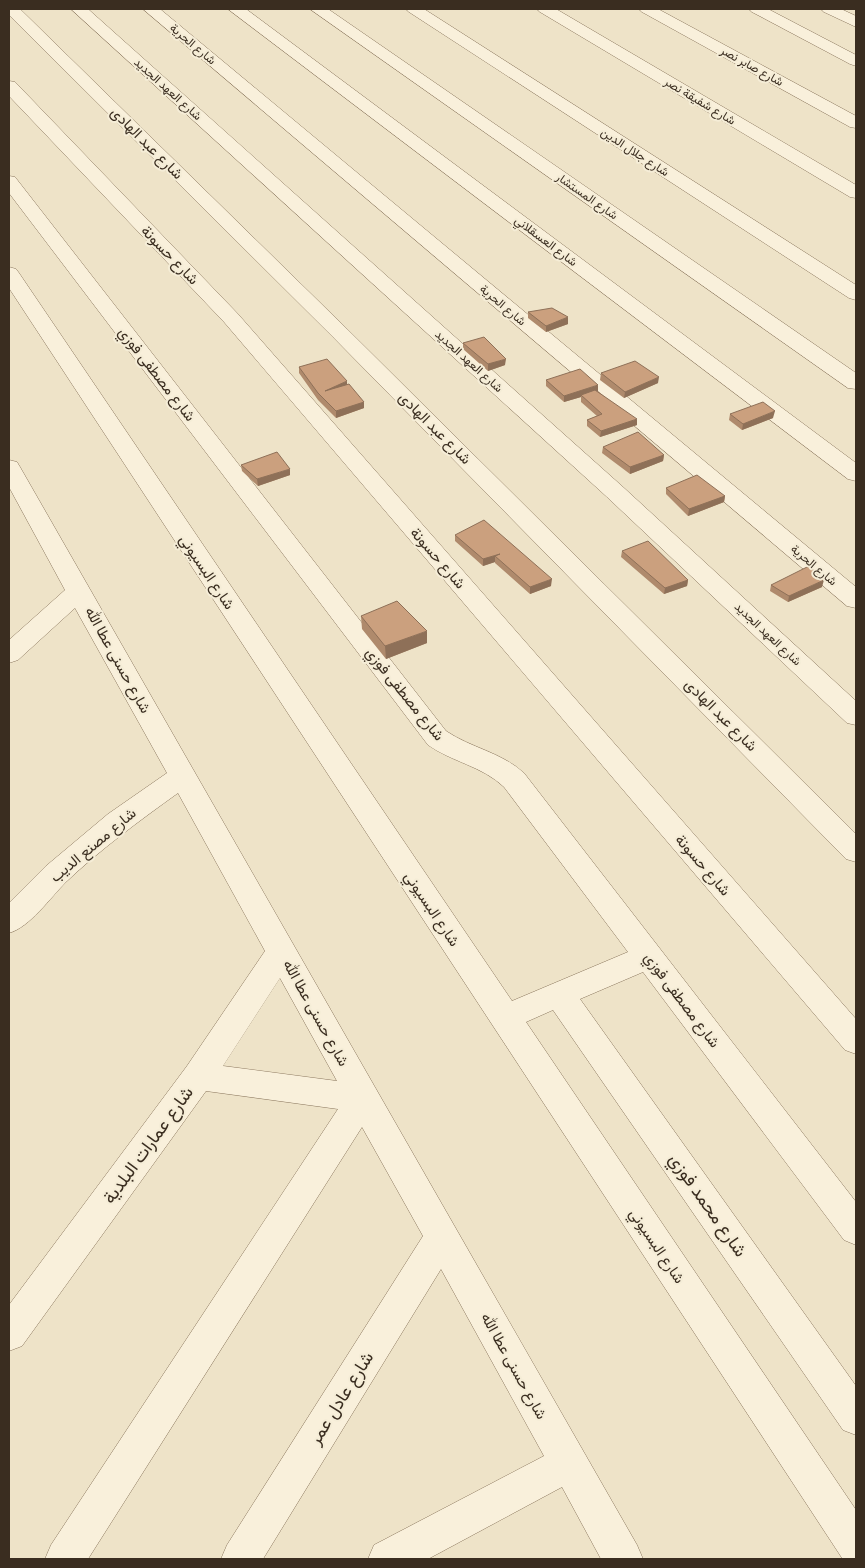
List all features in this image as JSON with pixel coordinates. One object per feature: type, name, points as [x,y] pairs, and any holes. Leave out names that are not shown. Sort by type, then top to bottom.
[{"type":"street","name":"شارع عبد الهادى","points":[[11,9],[17,27],[340,333],[856,850]]},
{"type":"street","name":"شارع العهد الجديد","points":[[79,9],[615,492],[856,716]]},
{"type":"street","name":"شارع الحرية","points":[[151,9],[856,600]]},
{"type":"street","name":"شارع العسقلاني","points":[[236,9],[856,474]]},
{"type":"street","name":"شارع المستشار","points":[[318,9],[856,383]]},
{"type":"street","name":"شارع جلال الدين","points":[[414,9],[856,294]]},
{"type":"street","name":"شارع شفيقة نصر","points":[[545,9],[856,193]]},
{"type":"street","name":"شارع صابر نصر","points":[[647,9],[856,123]]},
{"type":"street","points":[[757,9],[856,61]]},
{"type":"street","points":[[829,9],[856,22]]},
{"type":"street","name":"شارع حسونة","points":[[9,86],[230,318],[856,1041]]},
{"type":"street","name":"شارع مصطفى فوزي","points":[[9,180],[437,738],[447,746],[491,761],[504,769],[856,1229]]},
{"type":"street","name":"شارع البسيوني","points":[[9,273],[856,1544]]},
{"type":"street","name":"شارع حسنى عطا الله","points":[[9,467],[17,501],[79,591],[623,1559]]},
{"type":"street","points":[[9,654],[79,591]]},
{"type":"street","name":"شارع مصنع الديب","points":[[9,921],[56,874],[111,827],[183,775]]},
{"type":"street","name":"شارع عمارات البلدية","points":[[9,1334],[198,1076],[281,952]]},
{"type":"street","points":[[504,1018],[648,956]]},
{"type":"street","name":"شارع محمد فوزي","points":[[559,994],[856,1417]]},
{"type":"street","points":[[65,1559],[363,1098],[198,1076]]},
{"type":"street","name":"شارع عادل عمر","points":[[241,1559],[441,1237]]},
{"type":"street","points":[[388,1559],[569,1463]]},
{"type":"building","points":[[552,308],[568,317],[546,326],[528,312]]},
{"type":"building","points":[[484,337],[506,359],[488,364],[463,343]]},
{"type":"building","points":[[327,359],[347,381],[325,391],[349,384],[364,402],[336,411],[318,393],[299,367]]},
{"type":"building","points":[[635,361],[659,377],[625,392],[601,373]]},
{"type":"building","points":[[580,369],[598,385],[564,396],[546,380]]},
{"type":"building","points":[[595,390],[637,419],[601,431],[587,420],[602,414],[581,395]]},
{"type":"building","points":[[763,402],[775,411],[743,424],[730,414]]},
{"type":"building","points":[[638,432],[664,455],[630,467],[603,447]]},
{"type":"building","points":[[277,452],[290,469],[257,479],[241,465]]},
{"type":"building","points":[[697,475],[725,496],[689,509],[666,488]]},
{"type":"building","points":[[484,520],[552,579],[530,587],[495,556],[500,554],[483,559],[455,535]]},
{"type":"building","points":[[648,541],[688,580],[665,588],[622,551]]},
{"type":"building","points":[[809,566],[824,580],[789,596],[771,585]]},
{"type":"building","points":[[397,601],[427,631],[385,646],[361,616]]}]
